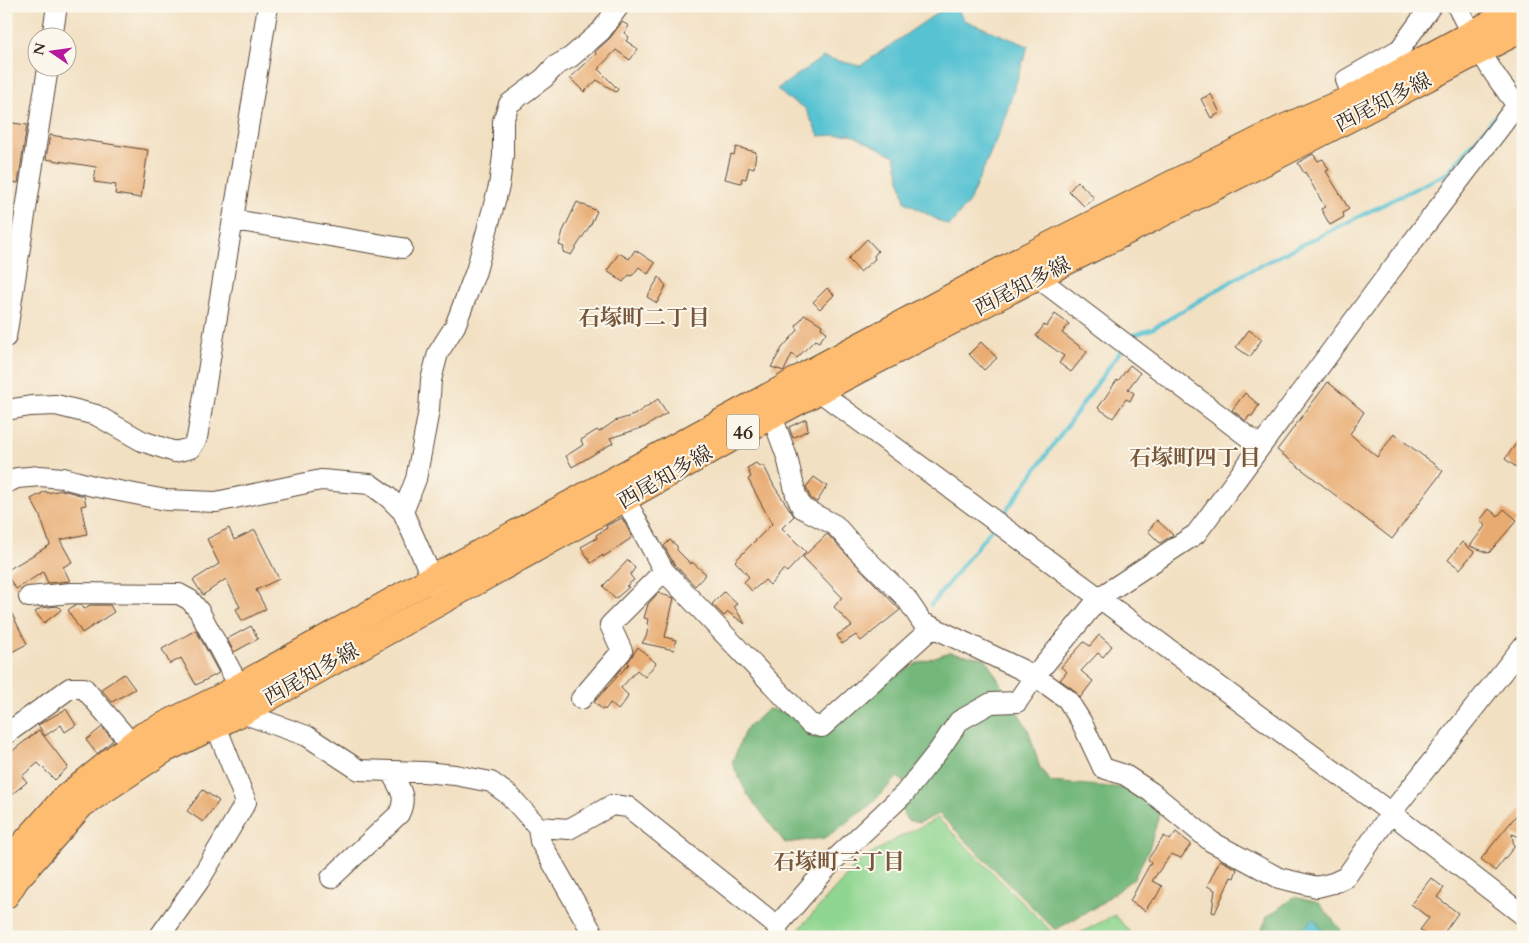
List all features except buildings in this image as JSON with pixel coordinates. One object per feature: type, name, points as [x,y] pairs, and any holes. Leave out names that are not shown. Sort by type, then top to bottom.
[{"type":"main road","name":"西尾知多線","points":[[6,863],[64,798],[143,735],[195,710],[432,578],[781,389],[813,383],[1037,277],[1284,154],[1476,43],[1522,6]]},
{"type":"main road","name":"西尾知多線","points":[[6,896],[17,879],[82,805],[165,750],[242,713],[772,416],[813,383],[1036,251],[1282,128],[1476,43],[1523,29]]},
{"type":"street","points":[[54,28],[57,6]]},
{"type":"street","points":[[6,410],[56,405],[96,415],[142,441],[175,452],[191,448],[197,438],[268,6]]},
{"type":"street","points":[[403,512],[416,479],[429,410],[431,380],[438,353],[455,326],[476,271],[499,186],[503,156],[504,121],[509,104],[544,78],[554,66],[571,57],[601,31],[619,6]]},
{"type":"street","points":[[1353,97],[1346,80],[1400,49],[1431,6]]},
{"type":"street","points":[[538,827],[569,830],[612,805],[628,807],[777,932],[833,861],[904,794],[940,750],[959,721],[991,703],[1017,702],[1035,676],[1100,597],[1196,534],[1388,274],[1520,108],[1476,43],[1457,6]]},
{"type":"street","points":[[6,337],[46,78]]},
{"type":"street","points":[[234,220],[402,248]]},
{"type":"street","points":[[1037,277],[1260,446]]},
{"type":"street","points":[[813,383],[1391,813],[1523,915]]},
{"type":"street","points":[[772,416],[787,457],[796,494],[802,508],[835,525],[858,551],[906,598],[922,622],[1035,676],[1067,699],[1081,722],[1103,768],[1125,775],[1151,792],[1212,842],[1279,878],[1317,887],[1333,883],[1346,876],[1391,813],[1523,646]]},
{"type":"street","points":[[6,483],[17,478],[40,476],[63,478],[93,486],[166,500],[216,502],[321,480],[370,484],[388,497],[403,512],[432,578],[445,600]]},
{"type":"street","points":[[625,499],[664,571],[810,724],[822,727],[933,627]]},
{"type":"street","points":[[581,699],[622,651],[610,625],[664,571]]},
{"type":"street","points":[[29,598],[71,592],[179,594],[190,600],[199,611],[239,686]]},
{"type":"street","points":[[6,734],[70,688],[84,688],[131,743]]},
{"type":"street","points":[[242,713],[307,736],[359,770],[424,772],[455,775],[491,782],[510,796],[538,827],[540,841],[592,932],[593,937]]},
{"type":"street","points":[[159,937],[199,881],[246,802],[216,726]]},
{"type":"street","points":[[331,878],[399,814],[404,804],[403,796],[391,772]]},
{"type":"green space","points":[[949,652],[985,658],[1028,729],[1040,768],[1051,782],[1124,788],[1160,812],[1149,849],[1134,878],[1099,905],[1055,930],[939,814],[919,823],[907,820],[901,809],[915,792],[898,777],[868,807],[825,838],[785,843],[747,794],[732,763],[745,730],[768,709],[813,717],[873,689],[915,664]]},
{"type":"green space","points":[[938,818],[1057,937],[795,937],[801,927],[858,863],[894,840]]},
{"type":"green space","points":[[1294,897],[1319,903],[1341,930],[1344,937],[1259,937],[1267,917]]},
{"type":"green space","points":[[1115,915],[1134,937],[1072,937]]},
{"type":"water","points":[[956,7],[964,20],[1028,46],[1002,126],[969,202],[949,226],[905,202],[895,156],[850,134],[819,136],[805,108],[787,98],[777,89],[823,57],[860,66],[940,11]]},
{"type":"water","points":[[1314,918],[1324,937],[1295,937]]},
{"type":"waterway","points":[[1516,92],[1523,85]]},
{"type":"waterway","points":[[1130,339],[1134,335],[1152,329],[1247,272],[1447,173],[1502,109]]},
{"type":"waterway","points":[[1001,518],[1122,349]]},
{"type":"waterway","points":[[931,605],[993,527]]},
{"type":"district","name":"石塚町二丁目","points":[[644,317]]},
{"type":"district","name":"石塚町四丁目","points":[[1195,457]]},
{"type":"district","name":"石塚町三丁目","points":[[839,861]]}]
